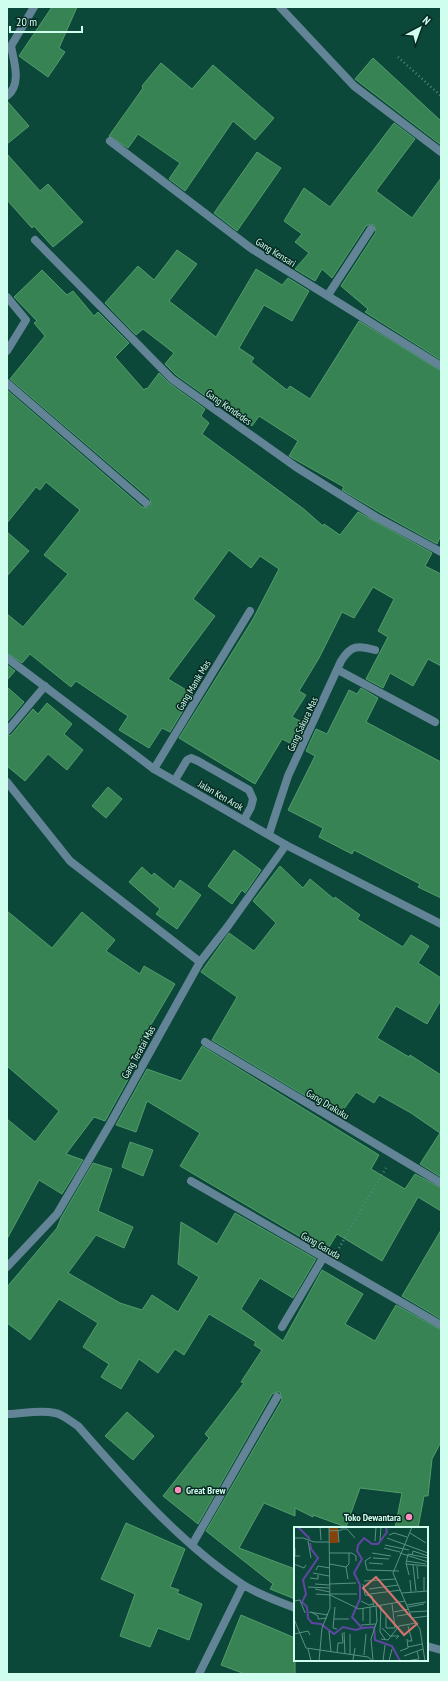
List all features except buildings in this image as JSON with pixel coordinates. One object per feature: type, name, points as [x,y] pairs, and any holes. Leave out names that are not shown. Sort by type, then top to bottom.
[{"type":"street","points":[[7,96],[12,92],[16,77],[11,46],[34,7]]},
{"type":"street","points":[[280,7],[354,86],[441,152]]},
{"type":"street","name":"Gang Kensari","points":[[110,141],[252,249],[441,366]]},
{"type":"street","points":[[328,296],[371,229]]},
{"type":"street","name":"Gang Kendedes","points":[[35,240],[172,380],[296,467],[376,517],[441,552]]},
{"type":"street","points":[[7,297],[26,320],[7,351]]},
{"type":"street","points":[[7,383],[146,503]]},
{"type":"street","name":"Gang Manik Mas","points":[[154,768],[250,611]]},
{"type":"street","name":"Gang Sakura Mas","points":[[269,834],[288,776],[347,652],[361,646],[375,650]]},
{"type":"street","name":"Jalan Ken Arok","points":[[7,658],[154,768],[286,845],[441,924]]},
{"type":"street","points":[[338,670],[435,722]]},
{"type":"street","points":[[7,731],[45,686]]},
{"type":"street","points":[[175,780],[187,760],[191,758],[249,790],[253,799],[244,820]]},
{"type":"street","points":[[7,782],[70,861],[200,962]]},
{"type":"street","name":"Gang Teratai Mas","points":[[7,1267],[57,1214],[110,1124],[200,962],[228,926],[286,845]]},
{"type":"street","name":"Gang Drakuku","points":[[205,1042],[441,1183]]},
{"type":"street","name":"Gang Garuda","points":[[191,1181],[441,1325]]},
{"type":"street","points":[[282,1327],[323,1258]]},
{"type":"street","points":[[192,1545],[277,1397]]},
{"type":"street","points":[[7,1414],[34,1412],[56,1413],[78,1426],[132,1487],[192,1545],[243,1585],[294,1608]]},
{"type":"street","points":[[200,1674],[243,1585]]},
{"type":"street","points":[[428,1646],[441,1650]]},
{"type":"path","points":[[398,57],[441,96]]},
{"type":"path","points":[[330,1262],[393,1155]]},
{"type":"place","name":"Great Brew","points":[[178,1490]]},
{"type":"place","name":"Toko Dewantara","points":[[409,1517]]}]
